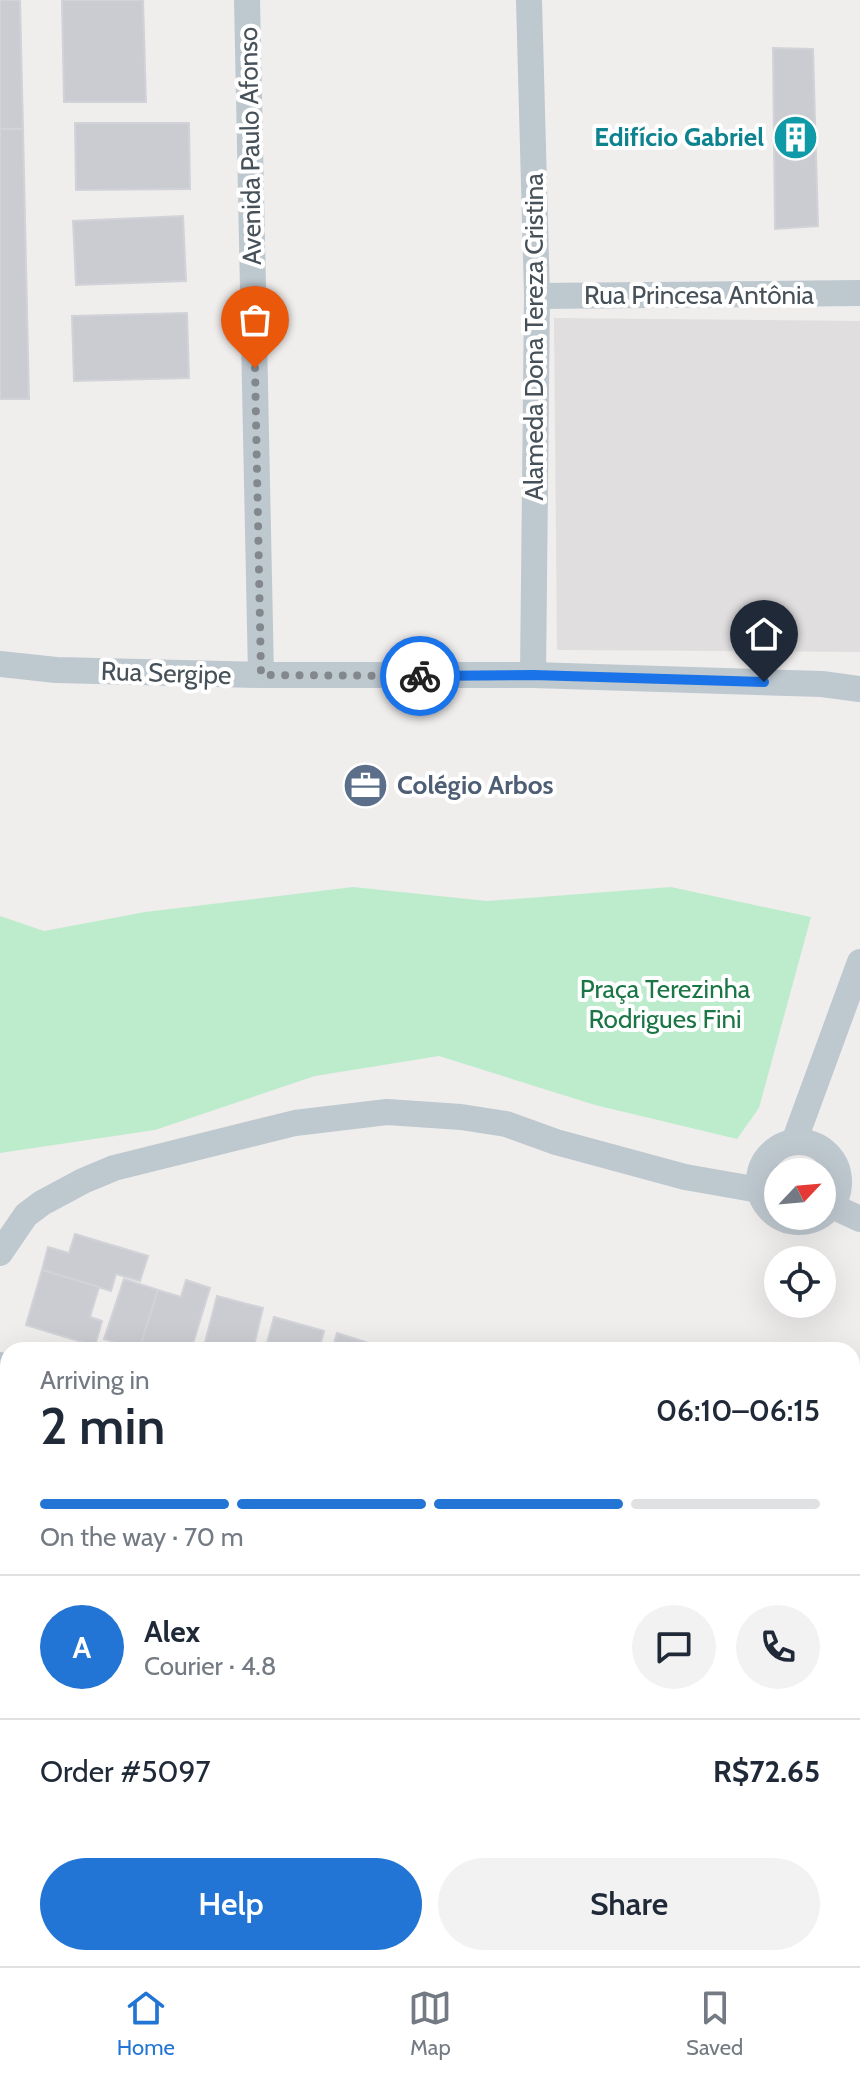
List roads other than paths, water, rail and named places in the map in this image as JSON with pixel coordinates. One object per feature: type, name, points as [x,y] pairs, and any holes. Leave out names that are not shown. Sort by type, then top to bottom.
[{"type":"street","name":"Avenida Paulo Afonso","points":[[247,0],[261,675]]},
{"type":"street","name":"Alameda Dona Tereza Cristina","points":[[529,0],[537,296],[533,675]]},
{"type":"street","name":"Rua Princesa Antônia","points":[[537,296],[860,293]]},
{"type":"street","name":"Rua Sergipe","points":[[0,664],[56,670],[261,675],[533,675],[822,684],[860,689]]},
{"type":"street","points":[[794,1142],[860,962]]},
{"type":"street","points":[[0,1253],[26,1215],[42,1203],[114,1168],[295,1123],[387,1112],[461,1117],[506,1124],[556,1142],[685,1177],[759,1190]]},
{"type":"street","points":[[764,1202],[759,1190],[759,1176],[771,1153],[781,1146],[808,1142],[820,1147],[831,1158]]},
{"type":"street","points":[[836,1165],[840,1181],[836,1198]]},
{"type":"street","points":[[836,1208],[860,1219]]},
{"type":"place","name":"Edifício Gabriel","points":[[795,137]]},
{"type":"place","name":"Colégio Arbos","points":[[366,785]]},
{"type":"park label","name":"Praça Terezinha Rodrigues Fini","points":[[665,1004]]}]
